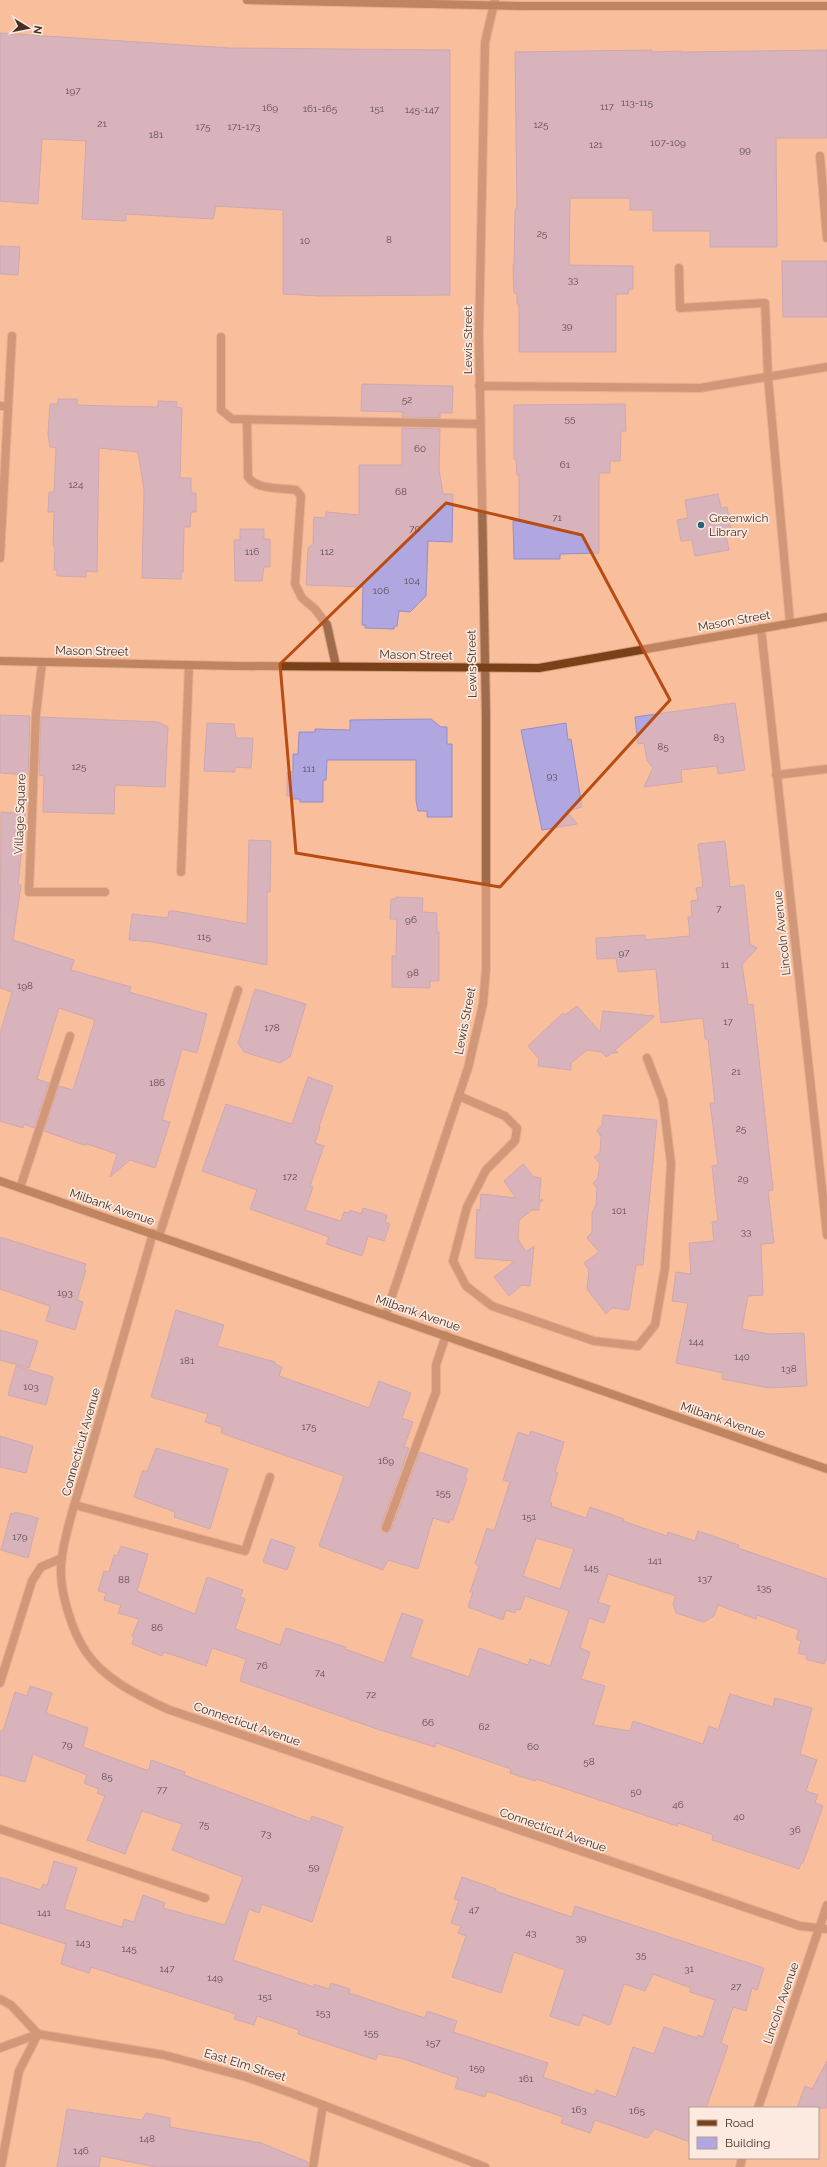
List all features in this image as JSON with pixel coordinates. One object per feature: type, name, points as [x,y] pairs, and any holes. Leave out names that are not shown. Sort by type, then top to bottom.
[{"type":"main road","points":[[247,0],[827,6]]},
{"type":"main road","name":"Mason Street","points":[[0,661],[189,665],[539,668],[827,617]]},
{"type":"main road","name":"Milbank Avenue","points":[[0,1181],[386,1314],[827,1469]]},
{"type":"street","name":"Lewis Street","points":[[386,1314],[459,1096],[478,1031],[483,1004],[486,969],[484,668],[479,386],[485,42],[494,3]]},
{"type":"street","points":[[820,156],[827,238]]},
{"type":"street","points":[[679,268],[680,308],[765,303],[768,377],[790,623]]},
{"type":"street","points":[[0,558],[4,406],[12,336]]},
{"type":"street","points":[[221,337],[221,410],[232,419],[480,424]]},
{"type":"street","points":[[479,386],[700,388],[827,367]]},
{"type":"street","points":[[247,420],[248,476],[252,482],[262,486],[296,490],[301,496],[295,584],[302,598],[315,609],[327,625],[336,666]]},
{"type":"street","name":"Lincoln Avenue","points":[[761,628],[827,1235]]},
{"type":"street","name":"Village Square","points":[[42,663],[36,714],[29,892],[105,892]]},
{"type":"street","points":[[181,872],[189,665]]},
{"type":"street","points":[[776,775],[827,769]]},
{"type":"street","name":"Connecticut Avenue","points":[[238,990],[156,1235],[75,1505],[62,1558],[61,1574],[66,1603],[86,1652],[104,1672],[132,1692],[167,1709],[800,1926],[823,1929]]},
{"type":"street","points":[[20,1188],[70,1036]]},
{"type":"street","points":[[459,1096],[505,1116],[517,1128],[515,1141],[486,1170],[467,1207],[453,1261],[466,1286],[492,1306],[594,1341],[638,1346],[655,1325],[665,1268],[670,1163],[663,1100],[647,1058]]},
{"type":"street","points":[[386,1528],[436,1392],[436,1365],[446,1335]]},
{"type":"street","points":[[75,1505],[245,1551],[270,1477]]},
{"type":"street","points":[[0,1683],[32,1581],[41,1567],[62,1558]]},
{"type":"street","points":[[0,1828],[205,1898]]},
{"type":"street","name":"Lincoln Avenue","points":[[758,2107],[823,1929],[827,1905]]},
{"type":"street","points":[[0,1999],[11,2005],[38,2034]]},
{"type":"street","points":[[0,2048],[38,2034]]},
{"type":"street","points":[[1,2167],[19,2070],[38,2034]]},
{"type":"street","name":"East Elm Street","points":[[38,2034],[172,2057],[246,2077],[323,2104],[485,2167]]},
{"type":"street","points":[[313,2167],[323,2104]]},
{"type":"highlighted area","points":[[446,503],[582,535],[670,700],[500,887],[296,853],[280,664]]},
{"type":"building","points":[[0,33],[230,48],[450,50],[450,295],[320,296],[283,294],[283,210],[216,206],[213,219],[126,214],[126,221],[82,219],[86,141],[42,139],[38,204],[0,201]]},
{"type":"building","points":[[652,50],[652,52],[681,52],[827,50],[827,138],[776,138],[777,247],[710,247],[710,231],[653,231],[653,210],[630,210],[630,198],[570,198],[569,265],[633,266],[633,289],[629,289],[628,294],[616,294],[616,352],[519,352],[519,304],[517,304],[517,293],[514,293],[513,265],[515,209],[517,209],[515,52]]},
{"type":"building","points":[[0,246],[20,247],[18,275],[0,274]]},
{"type":"building","points":[[782,261],[827,261],[827,317],[783,317]]},
{"type":"building","points":[[362,384],[453,386],[452,413],[440,413],[440,418],[402,417],[403,412],[361,411]]},
{"type":"building","points":[[58,399],[77,399],[77,405],[108,406],[158,407],[158,401],[177,402],[176,407],[182,408],[180,478],[191,478],[191,493],[196,493],[196,512],[191,512],[190,527],[184,527],[183,572],[181,572],[181,579],[142,578],[144,489],[138,452],[99,448],[97,572],[86,571],[86,577],[57,576],[57,570],[54,570],[54,512],[48,512],[49,492],[54,492],[56,448],[50,447],[48,435],[50,404],[58,404]]},
{"type":"building","points":[[625,404],[626,431],[621,431],[620,461],[610,461],[610,473],[599,473],[599,553],[560,554],[560,559],[514,559],[513,521],[519,521],[519,475],[517,475],[516,459],[514,459],[514,405]]},
{"type":"building","points":[[402,428],[440,429],[439,469],[443,494],[453,494],[452,542],[428,541],[426,596],[410,612],[399,611],[397,626],[394,626],[394,629],[365,628],[365,625],[362,625],[363,587],[306,585],[308,548],[313,544],[314,517],[326,518],[326,512],[359,515],[359,465],[402,465]]},
{"type":"building","points":[[718,494],[721,508],[727,507],[731,529],[725,530],[729,550],[695,556],[692,540],[681,541],[677,520],[688,518],[685,500]]},
{"type":"building","points":[[240,529],[264,529],[264,539],[270,539],[270,567],[264,567],[262,581],[235,581],[234,540],[240,540]]},
{"type":"building","points":[[735,703],[745,770],[718,774],[717,766],[681,770],[682,782],[644,787],[653,768],[647,760],[644,743],[638,744],[635,717]]},
{"type":"building","points":[[0,715],[30,716],[28,775],[0,773]]},
{"type":"building","points":[[41,717],[158,722],[168,727],[165,787],[115,785],[114,814],[43,812],[44,776],[39,775]]},
{"type":"building","points":[[431,719],[441,727],[447,727],[447,744],[452,744],[452,817],[427,817],[427,811],[418,811],[416,800],[416,760],[327,760],[326,780],[323,780],[323,802],[300,802],[300,799],[292,799],[292,796],[287,796],[287,772],[293,772],[293,754],[298,754],[299,732],[315,732],[315,729],[350,730],[350,720]]},
{"type":"building","points":[[207,723],[234,724],[236,738],[253,738],[251,768],[235,767],[235,772],[204,771]]},
{"type":"building","points":[[566,723],[568,740],[571,739],[582,807],[567,811],[577,824],[542,830],[521,730]]},
{"type":"building","points":[[1,812],[25,814],[18,885],[21,885],[13,940],[74,960],[71,970],[131,987],[129,992],[207,1014],[197,1053],[182,1049],[162,1120],[170,1122],[155,1168],[130,1160],[110,1177],[117,1154],[87,1144],[84,1145],[44,1131],[59,1086],[73,1090],[95,1020],[59,1008],[37,1079],[49,1083],[34,1128],[24,1124],[23,1128],[0,1121],[0,1034],[12,992],[0,988]]},
{"type":"building","points":[[249,840],[271,841],[270,892],[267,892],[267,965],[153,942],[129,940],[132,914],[168,918],[169,911],[175,911],[247,924]]},
{"type":"building","points":[[725,841],[730,887],[744,885],[750,944],[757,948],[742,965],[748,1005],[753,1004],[773,1190],[768,1191],[774,1243],[761,1244],[763,1295],[748,1296],[742,1329],[769,1334],[804,1333],[807,1386],[769,1388],[722,1379],[723,1373],[676,1363],[688,1303],[672,1301],[676,1272],[691,1274],[689,1243],[714,1241],[712,1222],[718,1221],[712,1166],[718,1165],[710,1103],[715,1103],[708,1039],[705,1039],[703,1018],[661,1023],[656,969],[618,972],[616,958],[597,959],[596,938],[645,935],[645,940],[690,936],[688,917],[692,917],[691,901],[698,900],[696,888],[703,887],[698,844]]},
{"type":"building","points":[[396,897],[423,898],[422,912],[437,913],[437,932],[439,932],[439,981],[430,981],[430,988],[392,987],[392,956],[396,956],[397,919],[390,919],[391,899],[396,899]]},
{"type":"building","points":[[255,989],[306,1004],[290,1057],[280,1063],[244,1052],[238,1043]]},
{"type":"building","points":[[577,1006],[600,1032],[603,1011],[655,1016],[615,1050],[618,1053],[612,1053],[606,1057],[602,1052],[587,1050],[571,1063],[571,1070],[538,1066],[539,1059],[528,1046],[563,1013],[565,1015]]},
{"type":"building","points":[[308,1077],[333,1086],[315,1143],[324,1146],[310,1186],[313,1187],[305,1210],[341,1221],[344,1212],[349,1213],[350,1210],[361,1214],[363,1208],[387,1215],[385,1222],[390,1224],[384,1241],[368,1236],[362,1256],[326,1244],[329,1237],[250,1209],[257,1190],[202,1171],[226,1104],[292,1124]]},
{"type":"building","points":[[603,1115],[657,1120],[643,1265],[636,1265],[629,1310],[612,1308],[606,1314],[587,1289],[589,1270],[584,1263],[599,1252],[587,1238],[592,1232],[592,1213],[596,1205],[597,1189],[593,1183],[598,1178],[600,1163],[594,1157],[600,1153],[601,1136],[597,1131],[602,1125]]},
{"type":"building","points":[[523,1164],[534,1177],[541,1178],[539,1200],[543,1200],[539,1204],[539,1210],[532,1210],[519,1220],[518,1239],[526,1252],[534,1246],[530,1286],[522,1285],[509,1296],[494,1277],[515,1261],[475,1258],[477,1209],[480,1210],[481,1194],[516,1198],[504,1181]]},
{"type":"building","points":[[0,1237],[86,1264],[84,1270],[86,1270],[77,1300],[83,1302],[75,1330],[46,1321],[50,1306],[0,1289]]},
{"type":"building","points":[[176,1310],[224,1325],[217,1346],[275,1362],[275,1364],[282,1367],[279,1376],[369,1408],[379,1381],[411,1393],[402,1418],[413,1422],[404,1447],[409,1448],[381,1526],[382,1531],[387,1533],[391,1530],[420,1452],[468,1469],[465,1477],[467,1478],[453,1520],[450,1519],[449,1523],[433,1518],[418,1569],[388,1560],[383,1570],[319,1546],[344,1476],[221,1433],[222,1427],[205,1422],[208,1414],[151,1397]]},
{"type":"building","points":[[0,1330],[38,1341],[29,1368],[0,1360]]},
{"type":"building","points":[[16,1366],[53,1377],[46,1405],[8,1395]]},
{"type":"building","points":[[531,1431],[564,1442],[555,1472],[558,1473],[549,1502],[552,1503],[551,1506],[586,1518],[590,1507],[624,1519],[623,1521],[667,1536],[668,1532],[695,1541],[698,1531],[739,1545],[738,1548],[827,1579],[827,1660],[825,1660],[824,1664],[806,1659],[807,1655],[798,1653],[801,1641],[796,1639],[799,1630],[757,1615],[756,1619],[718,1605],[714,1616],[704,1622],[676,1613],[673,1604],[676,1596],[608,1574],[598,1602],[610,1606],[604,1623],[589,1618],[580,1648],[590,1652],[581,1679],[605,1686],[593,1725],[630,1731],[633,1721],[703,1744],[709,1726],[718,1730],[730,1694],[773,1707],[775,1698],[812,1708],[800,1754],[817,1760],[806,1791],[818,1795],[815,1803],[823,1806],[803,1863],[801,1863],[799,1869],[712,1840],[713,1835],[678,1823],[677,1826],[536,1779],[535,1781],[510,1773],[511,1769],[436,1743],[435,1747],[377,1729],[240,1681],[246,1659],[212,1648],[206,1666],[164,1652],[162,1656],[132,1644],[134,1637],[132,1636],[139,1619],[118,1613],[121,1605],[104,1600],[106,1593],[98,1591],[104,1571],[109,1572],[114,1555],[117,1556],[121,1546],[148,1554],[137,1591],[195,1614],[207,1577],[243,1590],[240,1597],[245,1599],[235,1629],[280,1645],[286,1628],[346,1647],[345,1649],[384,1663],[402,1613],[423,1620],[410,1657],[469,1677],[479,1648],[528,1665],[530,1659],[550,1666],[569,1611],[525,1596],[520,1610],[516,1609],[515,1613],[506,1610],[503,1620],[468,1607],[473,1592],[470,1592],[479,1566],[475,1564],[487,1528],[494,1531],[510,1482],[503,1480],[518,1432],[529,1436]],"holes":[[[536,1538],[574,1549],[560,1589],[523,1576]]]},
{"type":"building","points":[[0,1436],[33,1446],[26,1473],[0,1467]]},
{"type":"building","points":[[156,1448],[228,1469],[210,1529],[174,1517],[175,1512],[134,1497],[143,1470],[147,1472]]},
{"type":"building","points":[[15,1512],[38,1518],[28,1558],[1,1550],[11,1513],[14,1514]]},
{"type":"building","points":[[271,1539],[295,1547],[287,1570],[263,1562]]},
{"type":"building","points":[[30,1686],[52,1693],[46,1713],[88,1728],[83,1747],[146,1770],[149,1769],[151,1760],[185,1772],[184,1775],[310,1822],[312,1816],[343,1827],[312,1922],[262,1904],[259,1913],[249,1909],[233,1960],[314,1987],[314,1984],[329,1989],[331,1983],[350,1989],[349,1993],[425,2018],[427,2011],[457,2021],[453,2032],[548,2063],[543,2077],[594,2095],[596,2090],[616,2097],[633,2047],[654,2054],[664,2027],[697,2038],[698,2035],[703,2037],[715,2000],[690,1992],[691,1988],[653,1974],[645,1991],[624,1984],[610,2025],[583,2015],[579,2026],[550,2016],[565,1970],[514,1952],[501,1993],[452,1977],[466,1936],[458,1933],[461,1926],[451,1923],[459,1900],[454,1899],[462,1877],[496,1889],[495,1891],[572,1917],[575,1906],[764,1968],[757,1990],[752,1988],[746,2011],[733,2007],[721,2043],[728,2046],[706,2107],[689,2107],[689,2142],[655,2129],[647,2138],[595,2120],[590,2133],[561,2123],[563,2117],[487,2091],[485,2097],[455,2088],[458,2078],[401,2058],[378,2054],[376,2060],[298,2034],[299,2030],[257,2016],[254,2025],[234,2019],[236,2014],[91,1967],[89,1973],[61,1964],[66,1944],[0,1923],[0,1877],[41,1890],[43,1884],[47,1886],[54,1861],[77,1868],[64,1909],[122,1927],[124,1919],[134,1922],[143,1895],[165,1903],[163,1908],[225,1925],[243,1877],[172,1850],[182,1824],[142,1811],[125,1854],[87,1840],[105,1796],[97,1793],[99,1789],[84,1783],[87,1775],[33,1754],[25,1782],[0,1775],[0,1731],[3,1731],[15,1692],[27,1696]]},
{"type":"building","points":[[827,2061],[827,2108],[797,2107],[805,2086],[812,2089]]},
{"type":"building","points":[[67,2109],[142,2120],[146,2113],[170,2118],[170,2127],[261,2143],[308,2162],[308,2167],[156,2167],[101,2156],[99,2167],[57,2167]]},
{"type":"place","name":"Greenwich Library","points":[[701,525]]}]
